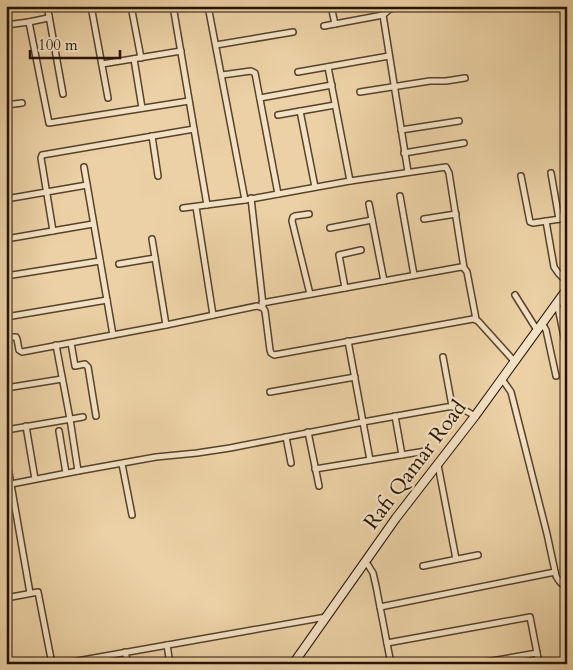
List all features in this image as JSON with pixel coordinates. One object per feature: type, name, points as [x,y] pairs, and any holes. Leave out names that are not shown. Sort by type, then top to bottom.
[{"type":"street","points":[[47,6],[63,94]]},
{"type":"street","points":[[91,6],[108,98]]},
{"type":"street","points":[[131,6],[141,58]]},
{"type":"street","points":[[174,6],[207,205]]},
{"type":"street","points":[[208,6],[248,199],[271,354],[476,319]]},
{"type":"street","points":[[331,6],[335,24]]},
{"type":"street","points":[[324,26],[382,15],[391,7],[402,6]]},
{"type":"street","points":[[382,15],[408,172]]},
{"type":"street","points":[[6,26],[45,19],[49,16]]},
{"type":"street","points":[[29,22],[49,123],[190,101]]},
{"type":"street","points":[[216,45],[293,32]]},
{"type":"street","points":[[102,64],[181,51]]},
{"type":"street","points":[[298,72],[388,56]]},
{"type":"street","points":[[134,59],[142,108]]},
{"type":"street","points":[[328,67],[350,181]]},
{"type":"street","points":[[222,76],[254,71],[278,194]]},
{"type":"street","points":[[360,92],[393,86],[465,78]]},
{"type":"street","points":[[260,98],[332,84]]},
{"type":"street","points":[[6,105],[22,103]]},
{"type":"street","points":[[278,115],[335,105]]},
{"type":"street","points":[[300,111],[314,188]]},
{"type":"street","points":[[401,130],[459,121]]},
{"type":"street","points":[[53,231],[42,155],[194,128]]},
{"type":"street","points":[[152,136],[158,176]]},
{"type":"street","points":[[404,153],[464,142]]},
{"type":"street","points":[[84,167],[113,335]]},
{"type":"street","points":[[183,208],[446,167],[450,173],[464,268],[467,272],[476,319],[514,361]]},
{"type":"street","points":[[551,173],[567,232]]},
{"type":"street","points":[[521,176],[530,222],[563,218]]},
{"type":"street","points":[[6,199],[87,185]]},
{"type":"street","points":[[400,196],[414,275]]},
{"type":"street","points":[[369,204],[384,281]]},
{"type":"street","points":[[196,207],[213,315]]},
{"type":"street","points":[[309,214],[295,216],[292,219],[310,294]]},
{"type":"street","points":[[424,219],[456,214]]},
{"type":"street","points":[[330,228],[372,220]]},
{"type":"street","points":[[546,221],[554,267],[567,282]]},
{"type":"street","points":[[6,239],[94,224]]},
{"type":"street","points":[[152,239],[166,325]]},
{"type":"street","points":[[345,288],[340,255],[361,250]]},
{"type":"street","points":[[119,264],[155,258]]},
{"type":"street","points":[[6,276],[100,261]]},
{"type":"street","points":[[6,337],[16,337],[19,350],[22,352],[166,325],[253,306],[263,306],[310,294],[464,268]]},
{"type":"street","name":"Rafi Qamar Road","points":[[293,664],[396,518],[475,416],[567,289]]},
{"type":"street","points":[[515,295],[539,327],[546,330],[556,376]]},
{"type":"street","points":[[6,316],[107,300]]},
{"type":"street","points":[[557,303],[567,351]]},
{"type":"street","points":[[348,341],[370,460]]},
{"type":"street","points":[[71,343],[75,366],[85,364],[88,367],[96,416]]},
{"type":"street","points":[[56,345],[78,471]]},
{"type":"street","points":[[443,356],[452,406]]},
{"type":"street","points":[[270,392],[355,377]]},
{"type":"street","points":[[6,388],[62,379]]},
{"type":"street","points":[[502,379],[511,392],[556,576],[560,582],[567,586]]},
{"type":"street","points":[[9,484],[156,457],[230,448],[452,406],[465,409],[475,416]]},
{"type":"street","points":[[395,416],[402,455]]},
{"type":"street","points":[[6,430],[83,417]]},
{"type":"street","points":[[26,426],[35,479]]},
{"type":"street","points":[[59,431],[66,473]]},
{"type":"street","points":[[308,432],[319,486]]},
{"type":"street","points":[[286,437],[291,463]]},
{"type":"street","points":[[315,469],[426,451]]},
{"type":"street","points":[[6,456],[9,484],[30,593]]},
{"type":"street","points":[[122,464],[132,515]]},
{"type":"street","points":[[437,464],[456,559]]},
{"type":"street","points":[[423,566],[478,555]]},
{"type":"street","points":[[364,563],[368,565],[373,573],[391,664]]},
{"type":"street","points":[[380,607],[555,572]]},
{"type":"street","points":[[6,598],[39,593],[52,664]]},
{"type":"street","points":[[60,664],[85,662],[125,652],[327,617]]},
{"type":"street","points":[[387,644],[530,617],[539,664]]},
{"type":"street","points":[[167,645],[170,664]]},
{"type":"street","points":[[125,652],[128,664]]},
{"type":"street","points":[[474,664],[537,653]]}]
